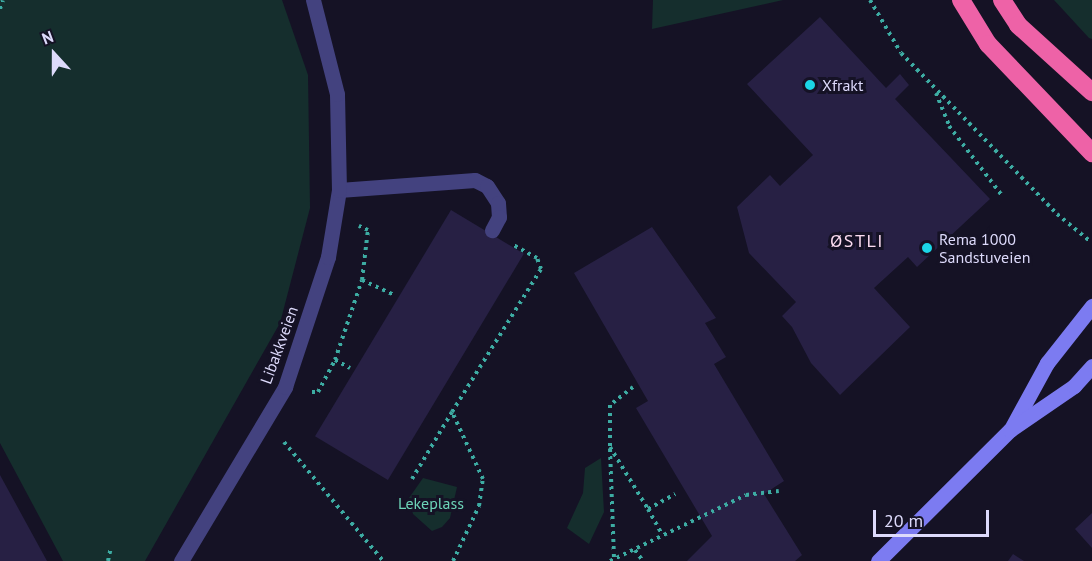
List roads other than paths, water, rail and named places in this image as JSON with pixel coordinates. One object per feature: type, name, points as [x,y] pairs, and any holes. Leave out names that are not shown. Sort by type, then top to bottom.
[{"type":"highway","points":[[961,0],[988,44],[1092,153]]},
{"type":"highway","points":[[1002,0],[1018,25],[1092,92]]},
{"type":"main road","points":[[1010,430],[1047,363],[1092,306]]},
{"type":"main road","points":[[878,561],[1010,430],[1074,386],[1092,366]]},
{"type":"street","name":"Libakkveien","points":[[181,561],[285,387],[328,257],[339,190],[337,94],[313,0]]},
{"type":"street","points":[[339,190],[475,180],[487,186],[498,203],[499,217],[492,230]]},
{"type":"place","name":"Xfrakt","points":[[810,85]]},
{"type":"place","name":"Rema 1000 Sandstuveien","points":[[927,248]]},
{"type":"district","name":"ØSTLI","points":[[857,241]]},
{"type":"park label","name":"Lekeplass","points":[[431,503]]}]
